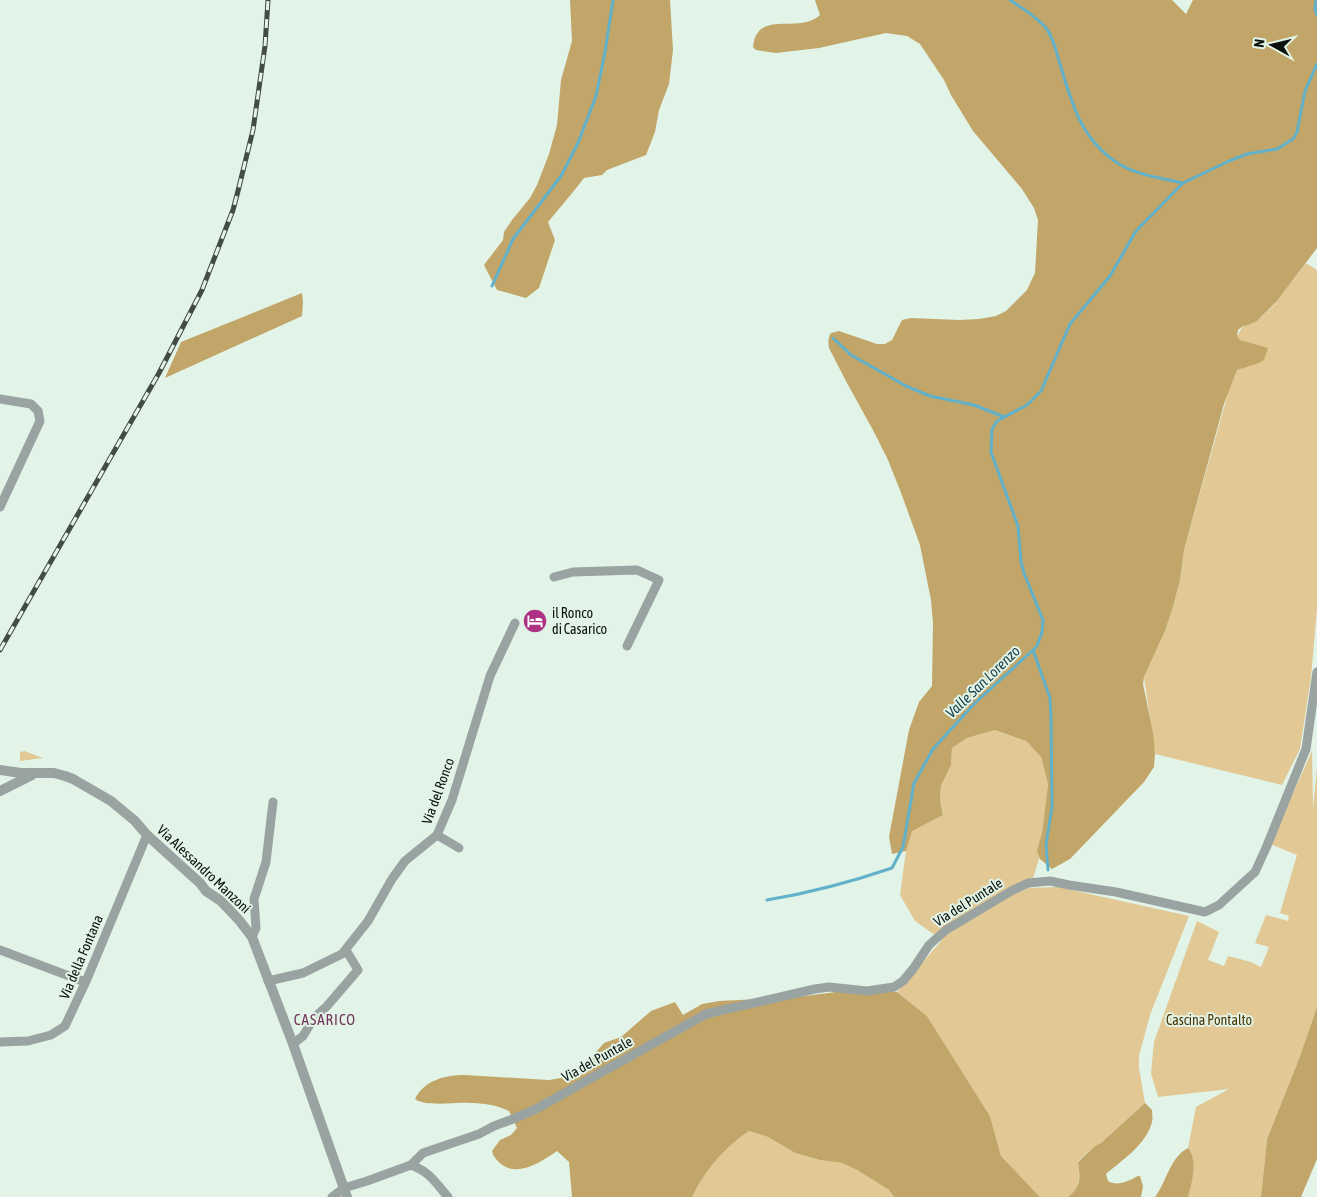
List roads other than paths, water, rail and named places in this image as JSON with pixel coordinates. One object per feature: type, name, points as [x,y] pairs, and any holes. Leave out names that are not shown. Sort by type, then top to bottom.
[{"type":"street","points":[[0,399],[31,404],[38,411],[40,421],[0,507]]},
{"type":"street","points":[[554,576],[573,572],[637,570],[659,580],[627,646]]},
{"type":"street","name":"Via del Ronco","points":[[268,980],[303,974],[342,954],[368,920],[405,861],[437,835],[452,800],[490,676],[514,623]]},
{"type":"street","name":"Via del Puntale","points":[[332,1197],[411,1164],[423,1153],[479,1134],[536,1109],[706,1014],[815,989],[829,987],[866,991],[894,986],[903,981],[929,946],[946,930],[1028,883],[1050,881],[1116,892],[1205,912],[1219,905],[1255,872],[1266,848],[1306,749],[1317,672]]},
{"type":"street","name":"Via Alessandro Manzoni","points":[[0,789],[2,777],[0,771],[60,774],[73,779],[111,801],[135,821],[206,891],[221,901],[239,920],[252,937],[293,1044],[345,1192]]},
{"type":"street","name":"Via Alessandro Manzoni","points":[[0,789],[35,774]]},
{"type":"street","points":[[252,937],[256,928],[254,899],[266,862],[273,802]]},
{"type":"street","name":"Via della Fontana","points":[[0,1042],[28,1041],[51,1035],[65,1026],[147,834]]},
{"type":"street","points":[[437,835],[459,848]]},
{"type":"street","points":[[0,950],[85,982]]},
{"type":"street","points":[[293,1044],[303,1036],[314,1018],[358,970],[346,950]]},
{"type":"street","points":[[411,1164],[429,1174],[448,1197]]},
{"type":"waterway","points":[[492,286],[513,239],[561,176],[578,143],[596,96],[613,0]]},
{"type":"waterway","points":[[1010,0],[1034,16],[1049,32],[1074,107],[1095,144],[1126,168],[1142,174],[1182,183]]},
{"type":"waterway","points":[[1316,0],[1315,9],[1317,15]]},
{"type":"waterway","name":"Valle San Lorenzo","points":[[767,900],[830,887],[892,868],[903,847],[914,783],[933,749],[975,703],[1037,646],[1042,632],[1043,620],[1021,562],[1018,526],[991,452],[992,429],[997,421],[1027,405],[1041,391],[1070,324],[1110,276],[1136,231],[1183,183],[1229,161],[1247,154],[1277,149],[1293,139],[1297,132],[1305,91],[1317,64]]},
{"type":"waterway","points":[[833,338],[851,355],[906,386],[930,396],[974,405],[1004,417]]},
{"type":"waterway","points":[[1033,650],[1050,698],[1052,807],[1046,844],[1048,870]]},
{"type":"railway","points":[[0,650],[159,373],[202,290],[233,210],[253,130],[265,46],[268,0]]},
{"type":"place","name":"il Ronco di Casarico","points":[[535,621]]},
{"type":"district","name":"CASARICO","points":[[325,1020]]},
{"type":"park label","name":"Cascina Pontalto","points":[[1209,1020]]}]
